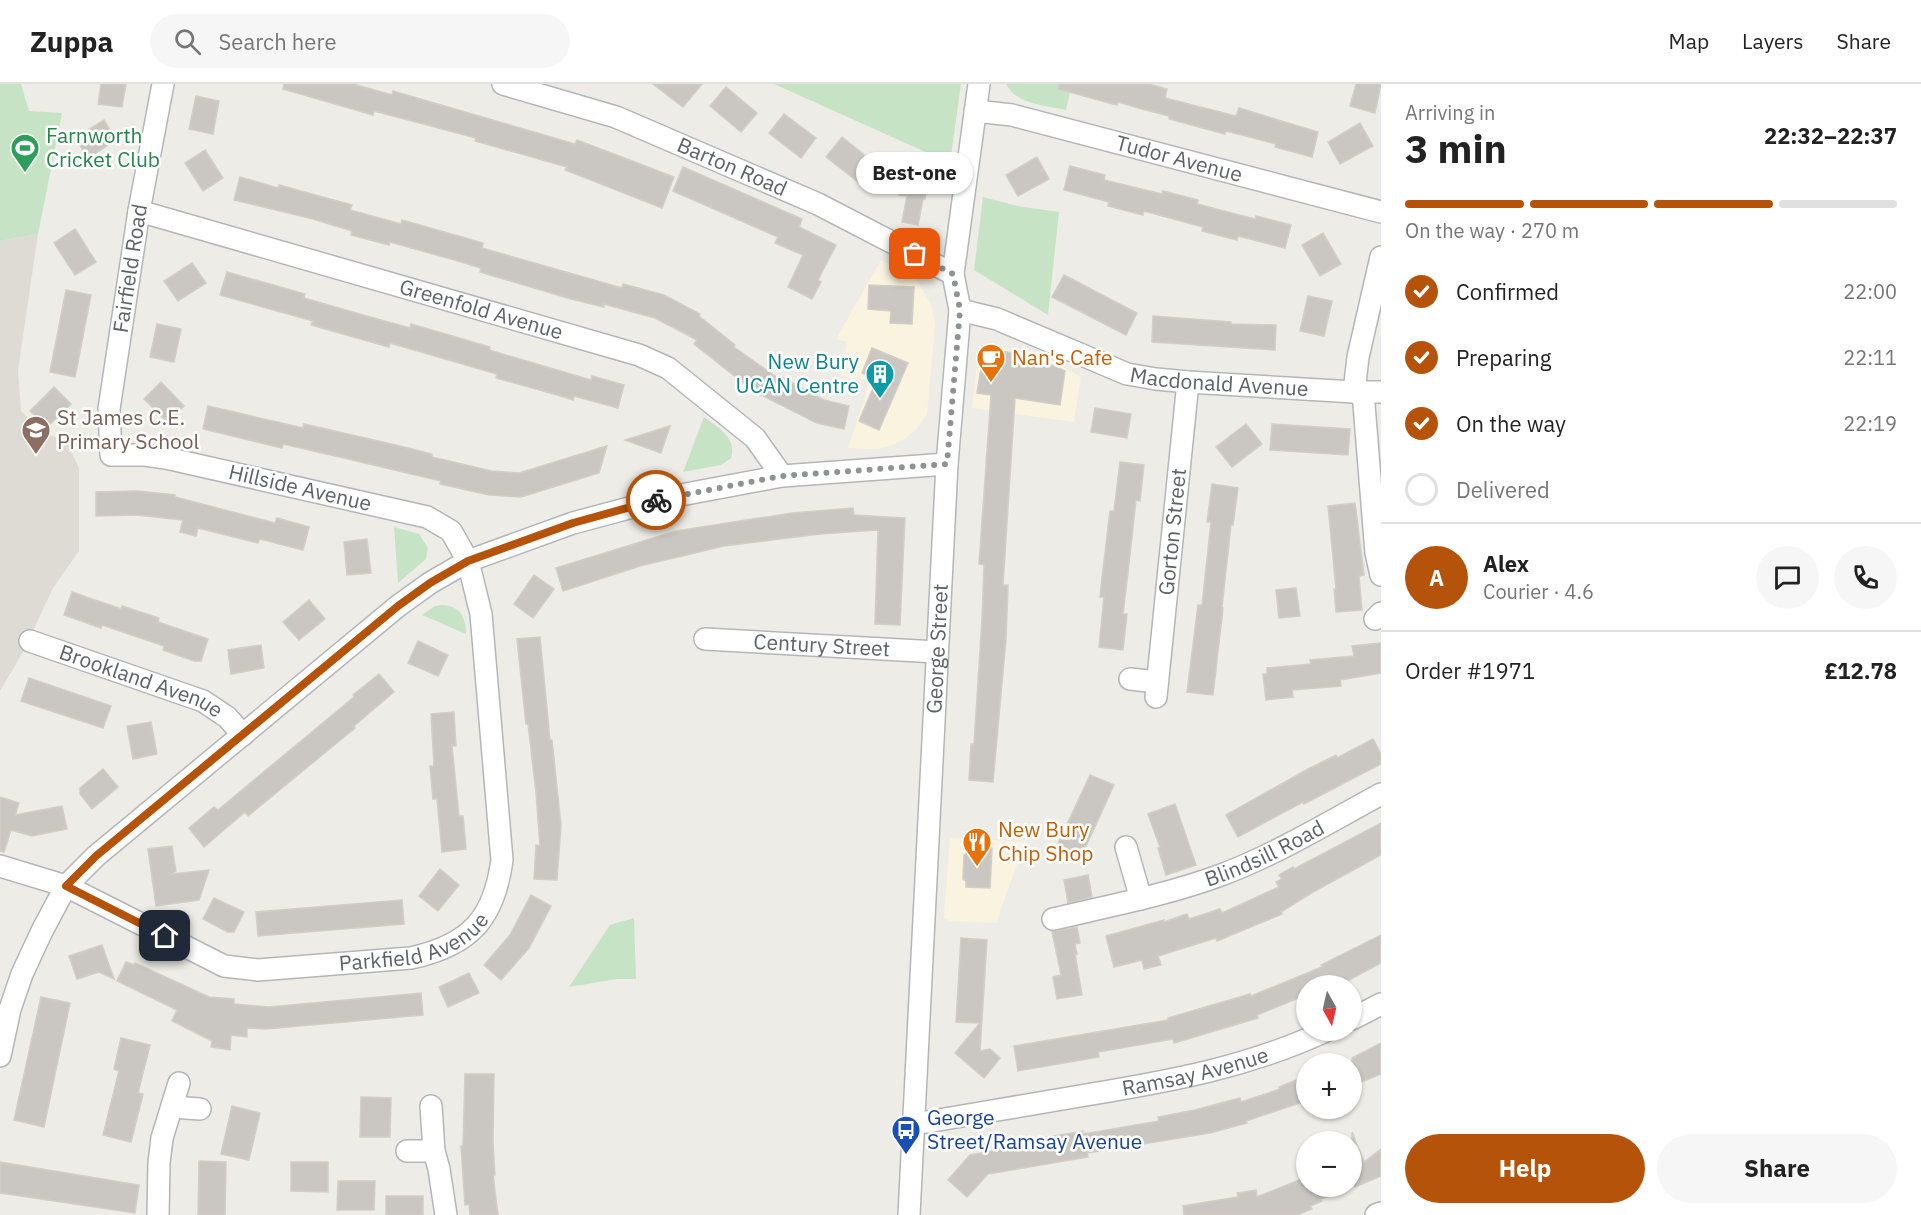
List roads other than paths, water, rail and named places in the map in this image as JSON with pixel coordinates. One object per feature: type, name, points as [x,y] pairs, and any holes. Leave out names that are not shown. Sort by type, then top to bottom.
[{"type":"street","name":"Fairfield Road","points":[[111,455],[109,410],[139,210],[163,84]]},
{"type":"street","name":"Barton Road","points":[[502,84],[616,117],[818,204],[953,274]]},
{"type":"street","name":"George Street","points":[[909,1215],[947,464],[960,310],[953,274],[979,84]]},
{"type":"street","name":"Tudor Avenue","points":[[975,111],[1012,115],[1381,212]]},
{"type":"street","name":"Greenfold Avenue","points":[[139,210],[639,355],[668,368],[755,438],[782,476]]},
{"type":"street","points":[[1381,257],[1358,357],[1366,392],[1376,553],[1381,575]]},
{"type":"street","name":"Macdonald Avenue","points":[[960,310],[997,319],[1127,374],[1156,380],[1366,392]]},
{"type":"street","name":"Gorton Street","points":[[1130,679],[1156,689],[1188,382]]},
{"type":"street","name":"Hillside Avenue","points":[[111,455],[145,455],[166,458],[427,517],[450,531],[468,561]]},
{"type":"street","points":[[0,1056],[10,1009],[22,974],[66,886],[96,856],[398,606],[430,583],[468,561],[573,523],[670,496],[782,476],[947,464]]},
{"type":"street","name":"Parkfield Avenue","points":[[0,866],[66,886],[224,966],[241,970],[411,958],[452,946],[482,918],[492,901],[499,882],[502,860],[481,614],[468,561]]},
{"type":"street","name":"Century Street","points":[[705,639],[937,652]]},
{"type":"street","name":"Brookland Avenue","points":[[30,641],[203,701],[227,717],[243,735]]},
{"type":"street","name":"Blindsill Road","points":[[1053,919],[1179,889],[1223,874],[1381,794]]},
{"type":"street","points":[[1126,847],[1141,899]]},
{"type":"street","points":[[1362,1014],[1381,1004]]},
{"type":"street","name":"Ramsay Avenue","points":[[915,1124],[1148,1085],[1216,1071],[1259,1058],[1301,1041]]},
{"type":"street","points":[[158,1215],[162,1138],[179,1083]]},
{"type":"street","points":[[431,1106],[434,1151],[446,1215]]},
{"type":"street","points":[[171,1107],[200,1109]]},
{"type":"street","points":[[407,1151],[434,1151]]},
{"type":"street","points":[[1376,1215],[1381,1213]]},
{"type":"place","name":"Farnworth Cricket Club","points":[[25,174]]},
{"type":"place","name":"Best-one","points":[[915,254]]},
{"type":"place","name":"Nan's Cafe","points":[[991,384]]},
{"type":"place","name":"New Bury UCAN Centre","points":[[880,400]]},
{"type":"place","name":"St James C.E. Primary School","points":[[36,456]]},
{"type":"place","name":"New Bury Chip Shop","points":[[977,868]]},
{"type":"place","name":"George Street/Ramsay Avenue","points":[[906,1156]]}]
